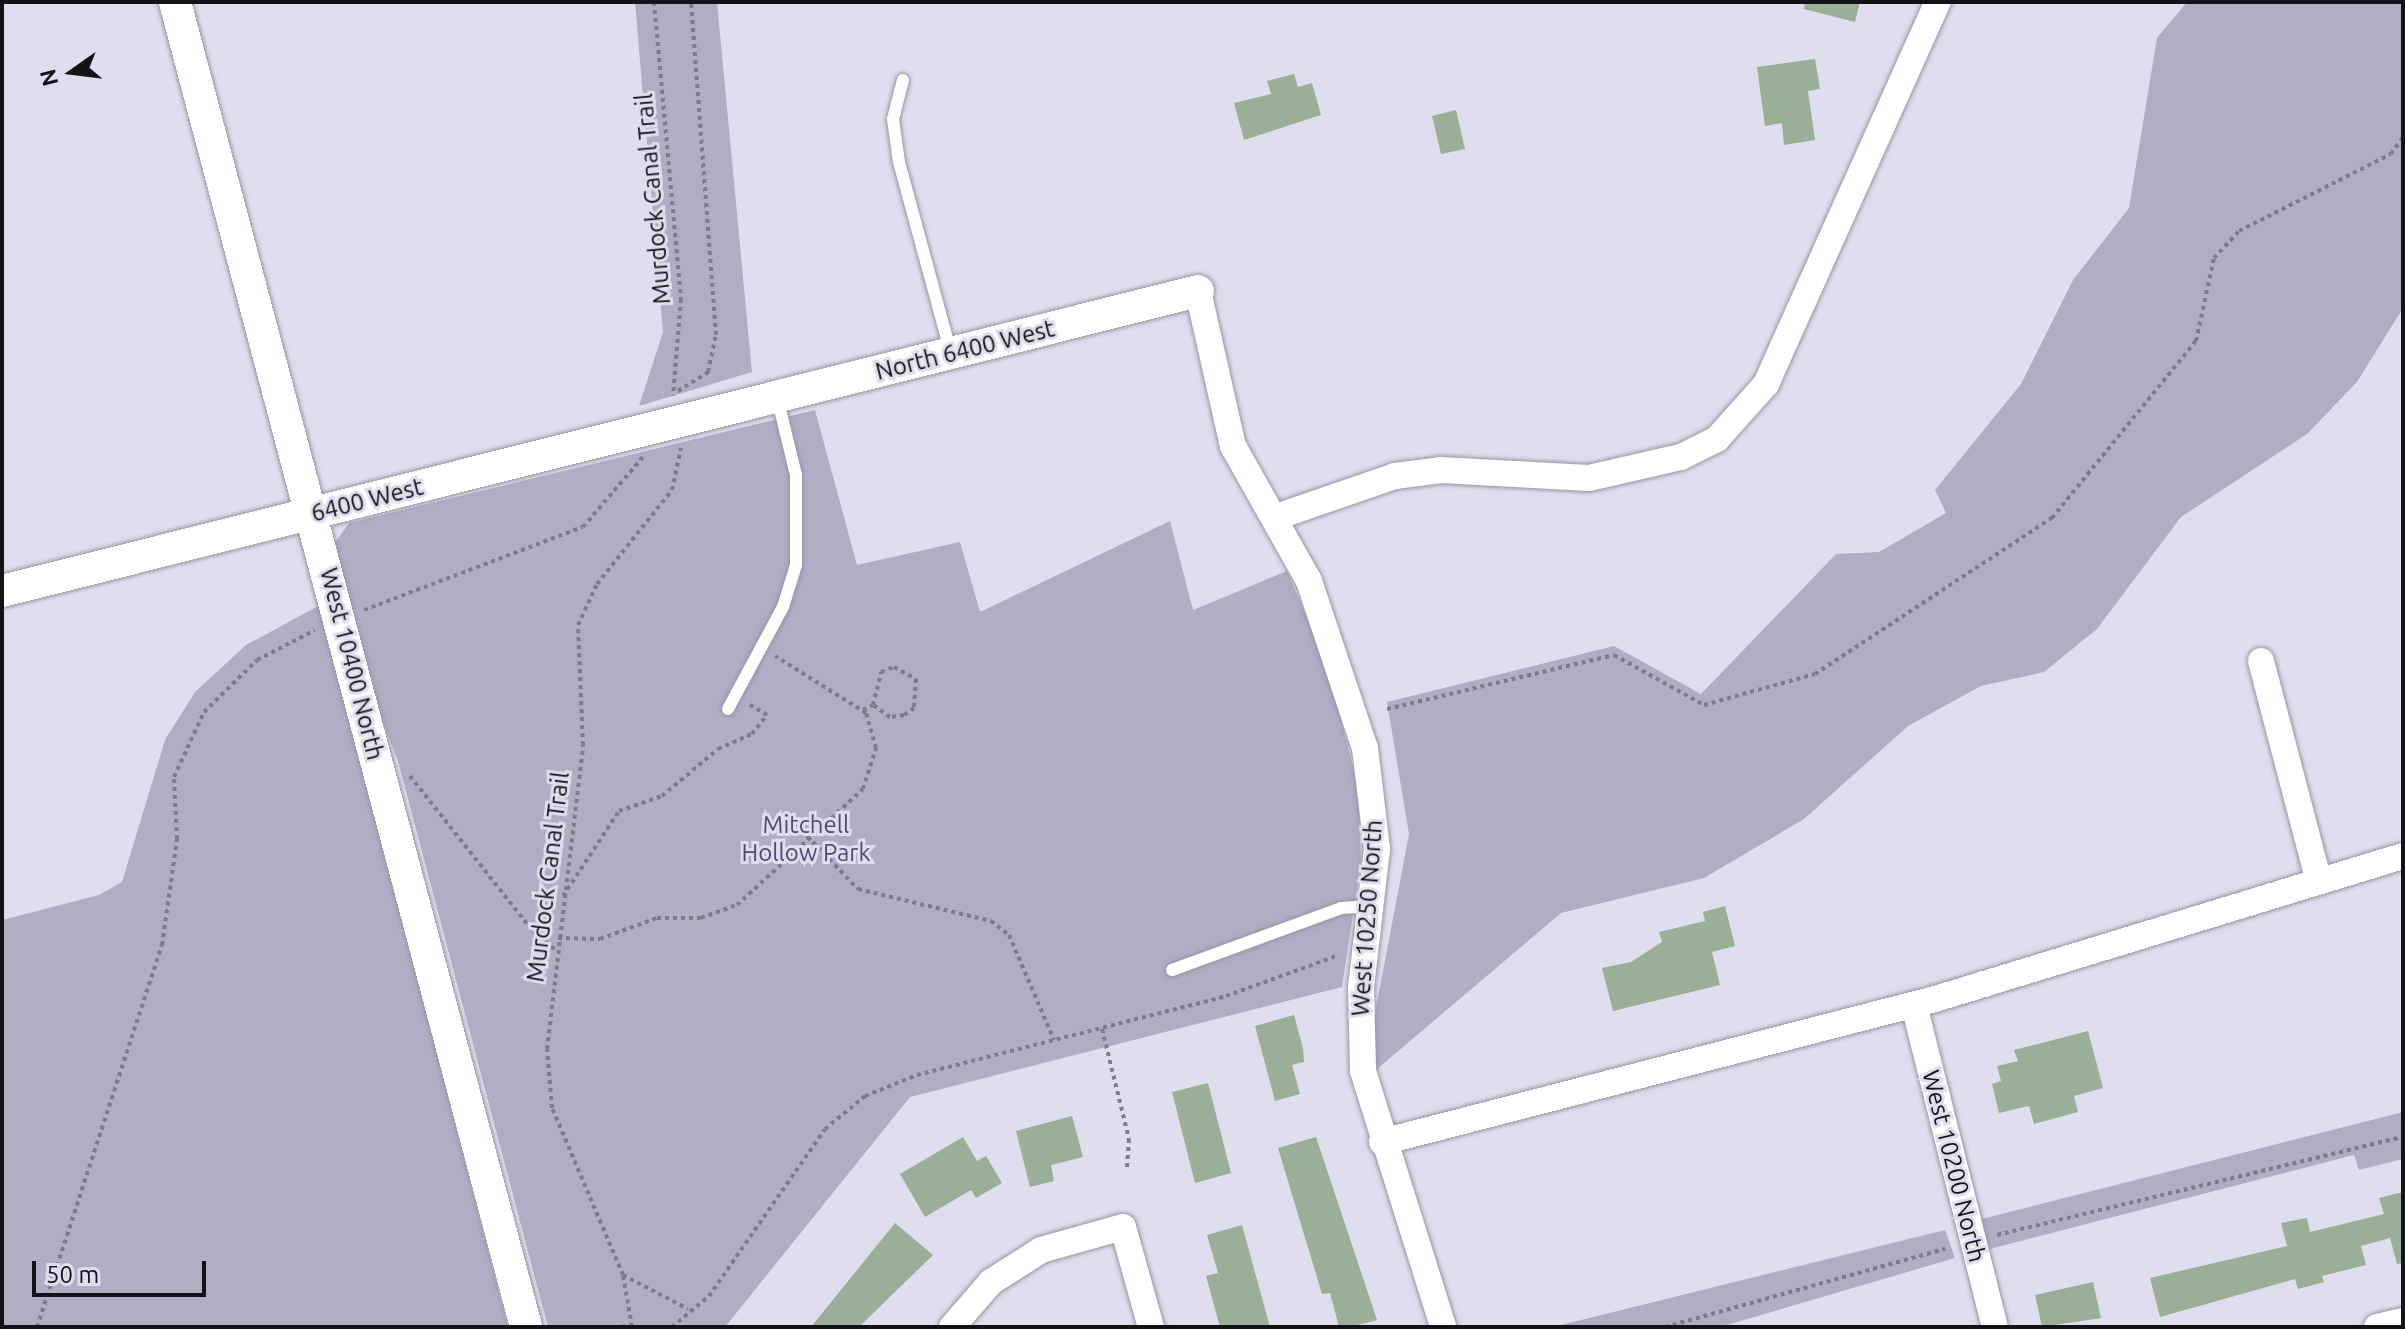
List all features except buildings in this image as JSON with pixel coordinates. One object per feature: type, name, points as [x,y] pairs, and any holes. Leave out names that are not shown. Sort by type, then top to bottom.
[{"type":"street","name":"West 10400 North","points":[[175,2],[343,619],[526,1327]]},
{"type":"street","points":[[1276,517],[1395,476],[1441,470],[1589,478],[1681,457],[1717,439],[1766,384],[1890,119],[1938,2]]},
{"type":"street","name":"North 6400 West","points":[[731,409],[1198,291]]},
{"type":"street","name":"West 10250 North","points":[[1198,291],[1233,446],[1276,517],[1309,581],[1365,748],[1377,849],[1360,1043],[1382,1142],[1443,1327]]},
{"type":"street","name":"6400 West","points":[[2,591],[314,513],[668,435],[731,409]]},
{"type":"street","points":[[2261,661],[2319,882]]},
{"type":"street","points":[[1382,1142],[1914,1005],[2403,856]]},
{"type":"street","name":"West 10200 North","points":[[1914,1005],[1995,1327]]},
{"type":"street","points":[[952,1327],[991,1282],[1041,1250],[1123,1227],[1151,1327]]},
{"type":"street","points":[[2377,1327],[2403,1321]]},
{"type":"lane","points":[[903,80],[893,119],[899,162],[951,353]]},
{"type":"lane","points":[[728,709],[783,607],[798,540],[796,475],[777,397]]},
{"type":"lane","points":[[1172,970],[1341,908],[1371,906]]},
{"type":"path","name":"Murdock Canal Trail","points":[[654,2],[681,299],[673,393],[704,379],[716,335],[691,2]]},
{"type":"path","points":[[1387,709],[1614,655],[1704,705],[1815,674],[2052,518],[2196,341],[2214,258],[2239,231],[2391,154],[2403,137]]},
{"type":"path","name":"Murdock Canal Trail","points":[[622,1327],[632,1326],[623,1275],[552,1108],[547,1049],[562,898],[583,745],[578,625],[597,584],[678,479],[668,435]]},
{"type":"path","points":[[37,1327],[162,945],[177,839],[174,777],[204,712],[257,660],[343,619],[583,527],[668,435]]},
{"type":"path","points":[[558,938],[600,939],[657,918],[701,918],[737,905],[807,836],[853,799],[872,769],[875,738],[863,710],[761,648]]},
{"type":"path","points":[[863,710],[873,705],[881,672],[894,667],[916,679],[914,708],[904,715],[890,717],[873,705]]},
{"type":"path","points":[[562,898],[619,811],[662,796],[767,715],[735,695]]},
{"type":"path","points":[[407,773],[533,931],[557,951]]},
{"type":"path","points":[[807,836],[858,889],[991,921],[1009,935],[1054,1040]]},
{"type":"path","points":[[672,1327],[726,1275],[825,1129],[865,1096],[1339,955]]},
{"type":"path","points":[[1102,1028],[1129,1139],[1127,1168]]},
{"type":"path","points":[[1986,1238],[2403,1137]]},
{"type":"path","points":[[1665,1327],[1945,1249]]},
{"type":"path","points":[[623,1275],[688,1309]]},
{"type":"green space","points":[[635,2],[717,2],[752,372],[639,406],[663,332]]},
{"type":"green space","points":[[2187,2],[2403,2],[2403,308],[2357,382],[2307,434],[2181,517],[2097,629],[2044,672],[1981,686],[1908,726],[1804,819],[1704,878],[1561,913],[1377,1069],[1372,1029],[1409,834],[1387,702],[1614,646],[1701,694],[1836,554],[1879,552],[1946,513],[1935,490],[2021,384],[2073,280],[2129,208],[2157,38]]},
{"type":"green space","name":"Mitchell Hollow Park","points":[[815,410],[857,565],[960,542],[980,612],[1170,521],[1193,610],[1287,571],[1328,667],[1358,788],[1361,860],[1342,987],[910,1097],[725,1327],[548,1327],[398,761],[366,679],[332,547],[349,523]]},
{"type":"green space","points":[[320,605],[508,1327],[2,1327],[2,920],[99,895],[122,882],[165,740],[195,692],[246,645]]},
{"type":"green space","points":[[2403,1112],[2403,1159],[2359,1170],[2354,1155],[1982,1251],[1974,1221]]},
{"type":"green space","points":[[1945,1230],[1955,1258],[1720,1327],[1553,1327]]}]
